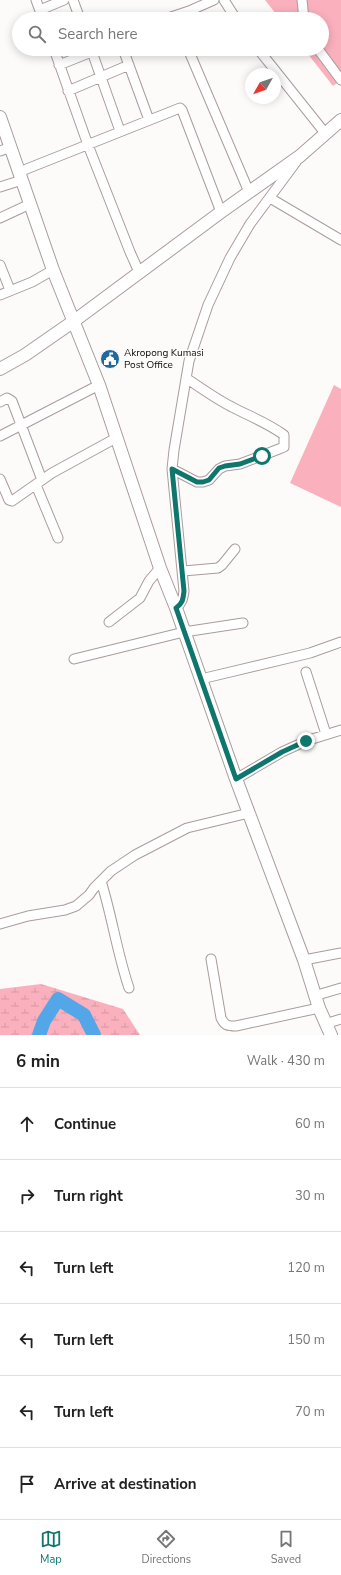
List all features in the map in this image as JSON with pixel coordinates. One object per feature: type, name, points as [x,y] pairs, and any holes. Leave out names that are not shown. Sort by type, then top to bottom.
[{"type":"street","points":[[36,0],[41,12]]},
{"type":"street","points":[[46,12],[64,0]]},
{"type":"street","points":[[72,0],[77,12]]},
{"type":"street","points":[[186,12],[214,0]]},
{"type":"street","points":[[224,0],[232,12]]},
{"type":"street","points":[[302,0],[303,12]]},
{"type":"street","points":[[56,56],[88,145],[139,272]]},
{"type":"street","points":[[59,65],[80,56]]},
{"type":"street","points":[[96,56],[120,131]]},
{"type":"street","points":[[126,56],[149,120]]},
{"type":"street","points":[[191,56],[249,192]]},
{"type":"street","points":[[264,56],[325,133]]},
{"type":"street","points":[[323,56],[341,80]]},
{"type":"street","points":[[68,91],[129,65]]},
{"type":"street","points":[[0,187],[88,145],[177,108],[182,110],[221,212]]},
{"type":"street","points":[[0,117],[5,149],[21,176],[54,270],[99,385],[160,568],[176,608],[236,779],[304,960],[314,996],[331,1035]]},
{"type":"street","points":[[0,369],[74,322],[139,272],[300,156],[341,120]]},
{"type":"street","points":[[176,608],[181,604],[183,599],[183,571],[172,469],[189,361],[208,305],[230,258],[250,224],[300,156]]},
{"type":"street","points":[[270,198],[341,240]]},
{"type":"street","points":[[0,218],[30,204]]},
{"type":"street","points":[[0,265],[10,290]]},
{"type":"street","points":[[0,295],[32,282],[54,270]]},
{"type":"street","points":[[172,469],[197,482],[203,482],[209,480],[219,468],[240,464],[280,449],[284,447],[285,441],[284,435],[279,431],[231,406],[186,378]]},
{"type":"street","points":[[0,436],[99,385]]},
{"type":"street","points":[[0,402],[7,398],[12,401],[58,538]]},
{"type":"street","points":[[0,479],[11,501],[52,473],[116,438]]},
{"type":"street","points":[[183,571],[218,568],[235,549]]},
{"type":"street","points":[[109,622],[140,598],[149,581],[160,568]]},
{"type":"street","points":[[74,658],[184,632],[243,623]]},
{"type":"street","points":[[201,679],[310,653],[341,642]]},
{"type":"street","points":[[306,672],[326,734]]},
{"type":"street","points":[[236,779],[282,752],[306,741],[341,730]]},
{"type":"street","points":[[0,924],[28,916],[65,910],[83,901],[101,881],[129,859],[187,828],[249,813]]},
{"type":"street","points":[[101,881],[129,988]]},
{"type":"street","points":[[304,960],[341,953]]},
{"type":"street","points":[[212,960],[221,1018],[224,1024],[231,1030],[319,1008]]},
{"type":"street","points":[[314,996],[341,988]]},
{"type":"street","points":[[325,1024],[341,1019]]},
{"type":"green space","points":[[265,0],[341,0],[341,80],[333,86],[309,56],[329,56],[329,12],[274,12]]},
{"type":"green space","points":[[334,385],[341,389],[341,507],[290,483]]},
{"type":"green space","points":[[41,984],[123,1009],[140,1035],[0,1035],[0,989]]},
{"type":"waterway","points":[[39,1035],[44,1021],[58,999],[84,1015],[94,1035]]},
{"type":"place","name":"Akropong Kumasi Post Office","points":[[110,359]]},
{"type":"route","points":[[262,456],[240,464],[219,468],[209,480],[203,482],[197,482],[172,469],[184,591],[181,604],[176,608],[236,779],[282,752],[306,741]]}]
